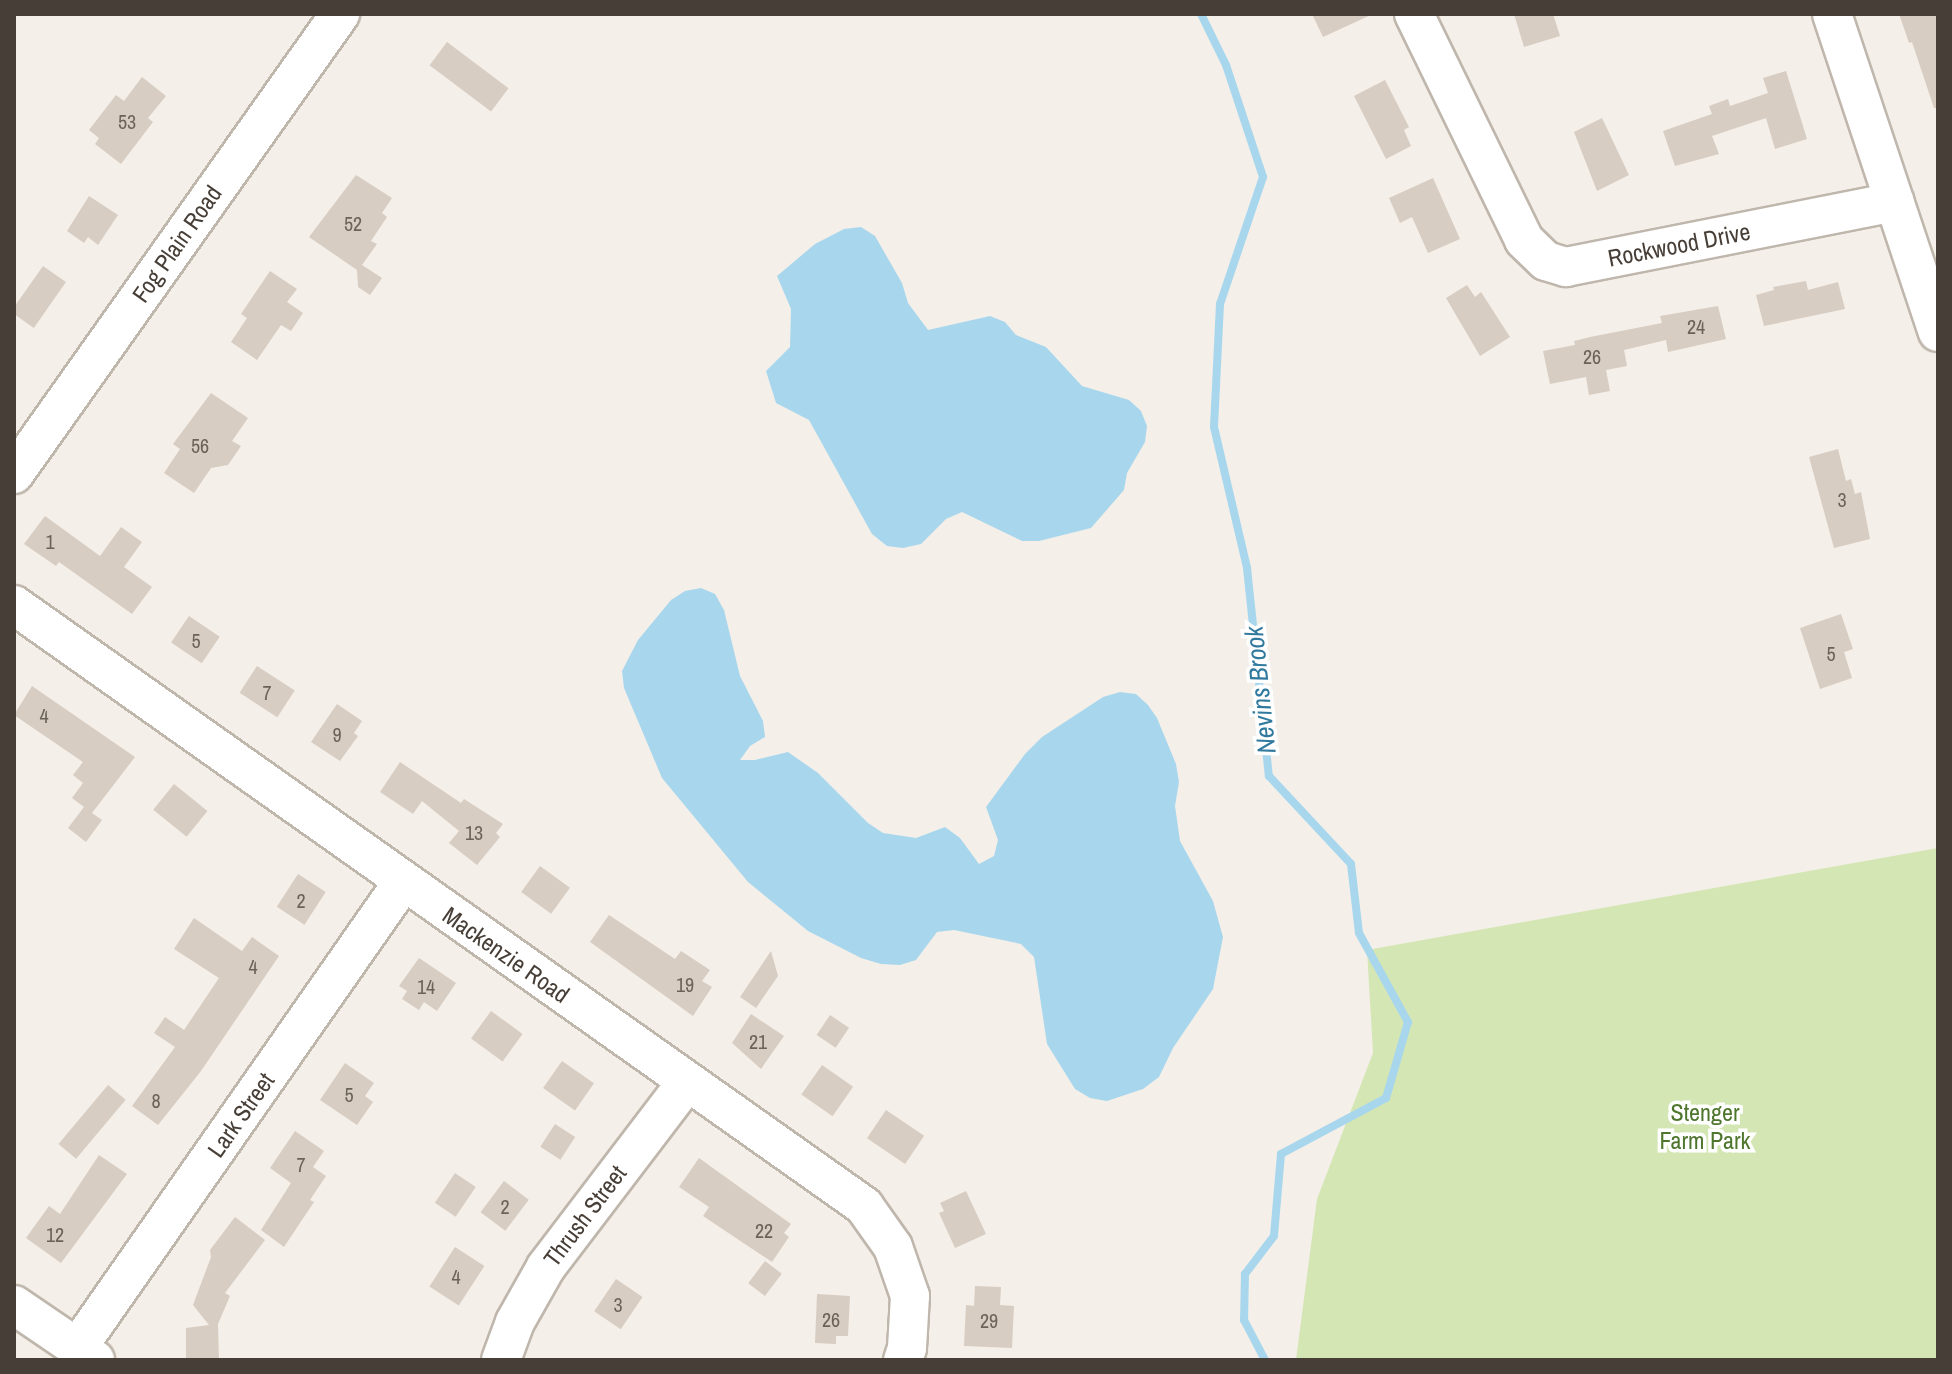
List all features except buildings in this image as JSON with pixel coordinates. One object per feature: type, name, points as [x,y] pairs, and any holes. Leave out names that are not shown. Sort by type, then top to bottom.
[{"type":"street","name":"Fog Plain Road","points":[[14,474],[340,14]]},
{"type":"street","name":"Rockwood Drive","points":[[1414,14],[1524,240],[1546,261],[1566,267],[1895,202]]},
{"type":"street","points":[[1832,14],[1938,332]]},
{"type":"street","name":"Mackenzie Road","points":[[14,605],[864,1206],[893,1247],[910,1296],[907,1348],[903,1360]]},
{"type":"street","name":"Lark Street","points":[[87,1353],[403,882]]},
{"type":"street","name":"Thrush Street","points":[[501,1360],[515,1322],[546,1267],[686,1083]]},
{"type":"street","points":[[14,1305],[87,1353]]},
{"type":"green space","name":"Stenger Farm Park","points":[[1938,848],[1938,1360],[1296,1360],[1317,1199],[1373,1053],[1367,950]]},
{"type":"water","points":[[861,227],[875,236],[902,283],[908,303],[928,330],[990,316],[1005,322],[1016,335],[1046,347],[1082,386],[1129,400],[1141,411],[1147,426],[1145,442],[1127,473],[1124,490],[1091,528],[1039,541],[1022,541],[962,512],[946,519],[921,544],[903,548],[887,546],[872,534],[809,420],[776,403],[766,371],[790,347],[791,309],[777,276],[815,244],[844,229]]},
{"type":"water","points":[[701,588],[715,594],[724,610],[740,676],[763,721],[765,737],[750,746],[740,760],[755,760],[788,752],[818,773],[868,823],[883,833],[916,838],[945,827],[960,838],[979,864],[994,856],[998,840],[986,807],[1025,754],[1042,737],[1103,697],[1120,692],[1136,694],[1148,705],[1157,718],[1176,764],[1179,782],[1175,806],[1180,841],[1213,901],[1223,937],[1213,989],[1173,1048],[1159,1077],[1143,1089],[1107,1101],[1090,1098],[1075,1089],[1047,1044],[1034,957],[1021,944],[954,930],[937,932],[916,960],[900,965],[881,964],[861,958],[808,931],[748,882],[662,778],[624,688],[622,671],[638,640],[671,600],[685,591]]},
{"type":"waterway","name":"Nevins Brook","points":[[1201,14],[1226,65],[1263,177],[1220,304],[1214,427],[1247,568],[1269,776],[1351,864],[1359,933],[1408,1022],[1386,1098],[1281,1154],[1274,1236],[1245,1274],[1244,1320],[1265,1360]]}]
